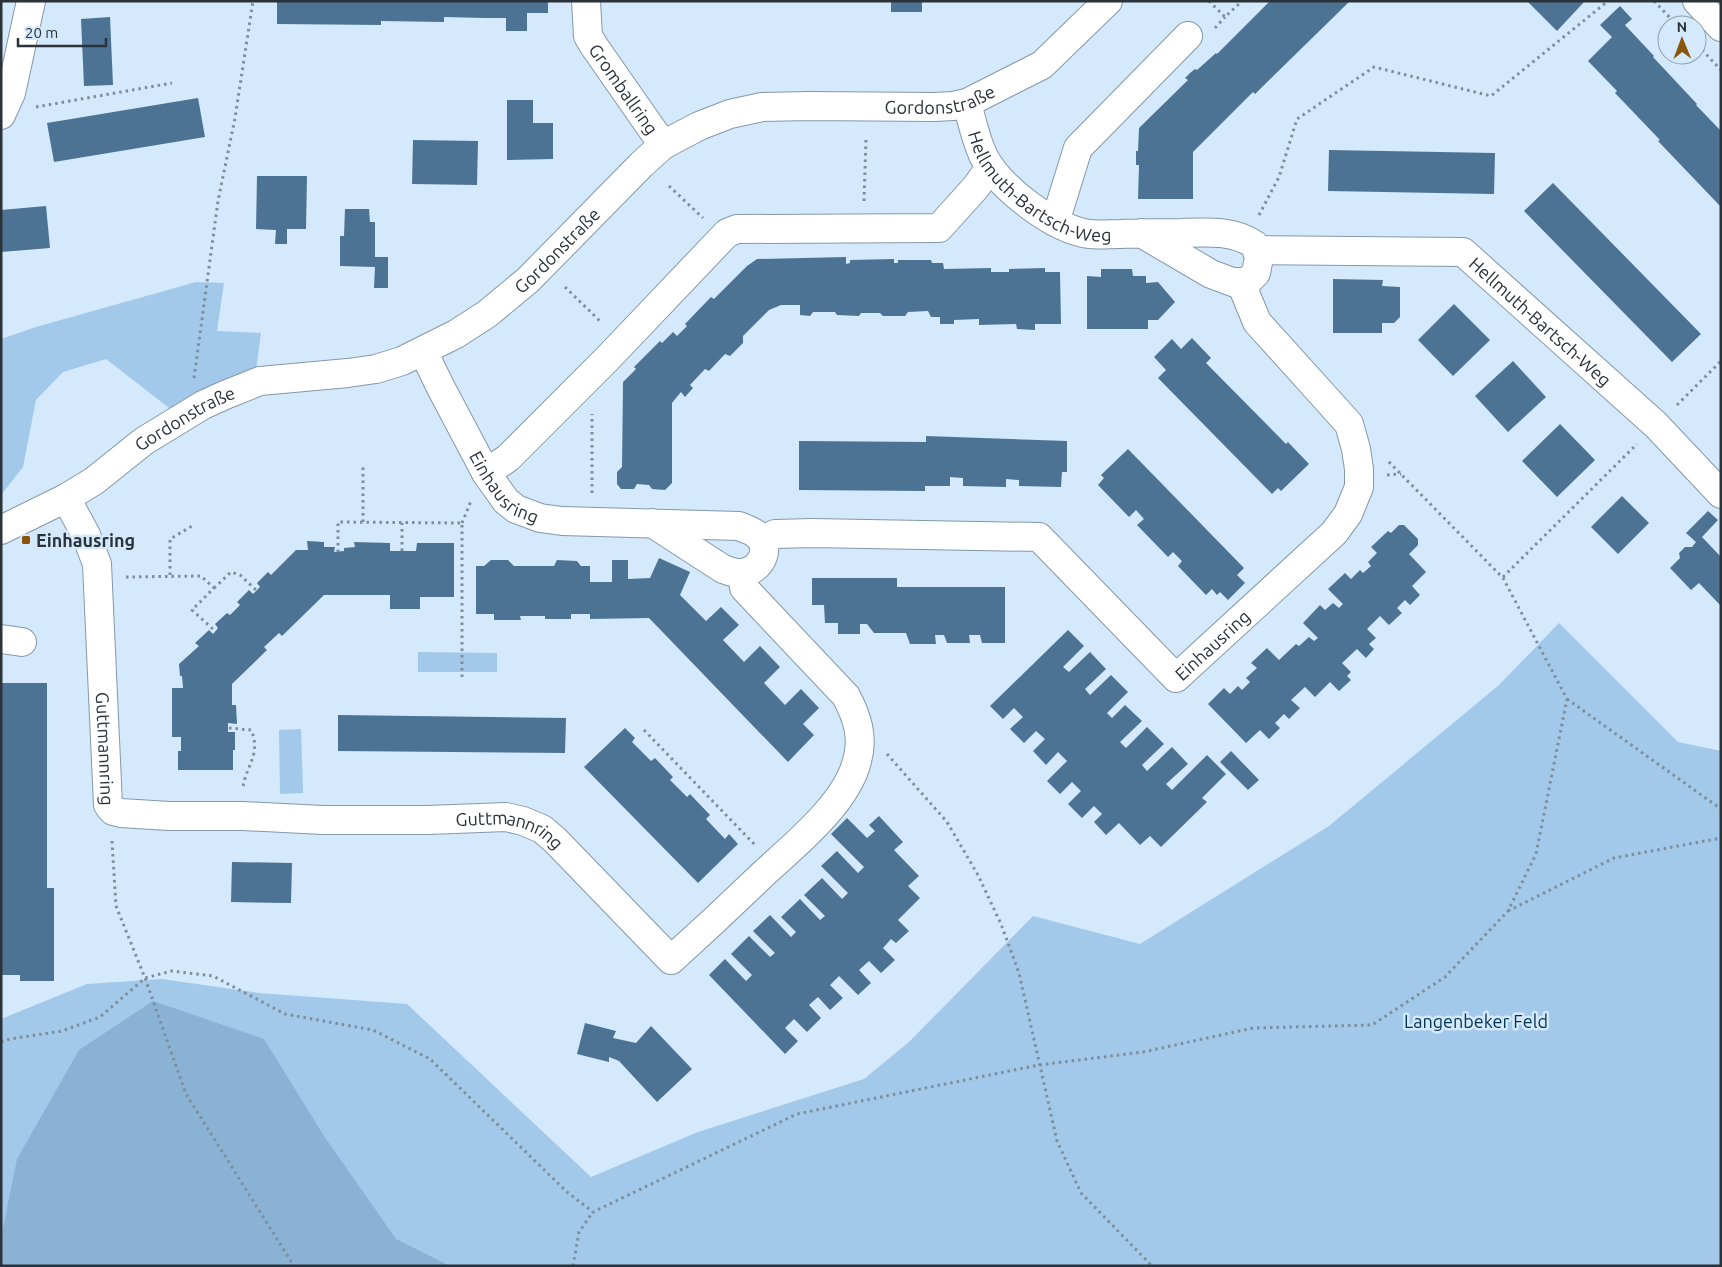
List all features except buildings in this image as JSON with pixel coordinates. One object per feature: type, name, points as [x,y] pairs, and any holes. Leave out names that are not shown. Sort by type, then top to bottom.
[{"type":"street","points":[[2,114],[11,93],[31,1]]},
{"type":"street","name":"Gromballring","points":[[586,1],[588,36],[663,145]]},
{"type":"street","name":"Gordonstraße","points":[[1,530],[66,498],[94,481],[144,441],[202,404],[260,381],[376,369],[402,361],[464,329],[528,280],[663,145],[699,126],[730,114],[762,107],[934,107],[967,103],[1042,65],[1108,1]]},
{"type":"street","points":[[1697,1],[1721,27]]},
{"type":"street","points":[[1055,222],[1078,148],[1188,36]]},
{"type":"street","name":"Hellmuth-Bartsch-Weg","points":[[967,103],[976,135],[990,167],[1035,210],[1072,230],[1091,234],[1218,233],[1239,236],[1253,245],[1463,252],[1656,425],[1721,494]]},
{"type":"street","points":[[486,473],[508,458],[593,373],[727,233],[737,229],[939,228],[976,187],[990,167]]},
{"type":"street","name":"Hellmuth-Bartsch-Weg","points":[[1140,234],[1212,274],[1226,280],[1241,283]]},
{"type":"street","points":[[1241,283],[1250,280],[1256,273],[1259,265],[1253,245]]},
{"type":"street","name":"Einhausring","points":[[423,351],[486,473],[506,501],[529,515],[562,521],[738,526],[750,530],[762,540],[775,534],[812,533],[1040,537],[1176,678],[1334,533],[1348,514],[1359,487],[1356,449],[1349,424],[1257,322],[1241,283]]},
{"type":"street","name":"Guttmannring","points":[[66,498],[86,535],[97,564],[108,805],[112,811],[121,814],[242,816],[323,820],[506,817],[523,821],[542,828],[555,840],[672,960],[816,824],[840,794],[857,762],[860,736],[856,714],[846,696],[744,588],[742,573]]},
{"type":"street","points":[[652,523],[723,569],[734,573],[753,570],[763,559],[764,546],[762,540]]},
{"type":"path","points":[[202,404],[192,389],[218,201],[235,118],[253,1]]},
{"type":"path","points":[[1209,1],[1225,17],[1242,1]]},
{"type":"path","points":[[1253,245],[1261,209],[1278,177],[1297,120],[1374,67],[1491,96],[1608,1]]},
{"type":"path","points":[[1654,1],[1667,15]]},
{"type":"path","points":[[1707,55],[1721,70]]},
{"type":"path","points":[[2,114],[172,83]]},
{"type":"path","points":[[864,228],[866,139]]},
{"type":"path","points":[[669,186],[723,237]]},
{"type":"path","points":[[565,287],[622,343]]},
{"type":"path","points":[[1503,578],[1721,361]]},
{"type":"path","points":[[592,521],[593,373]]},
{"type":"path","points":[[1382,455],[1503,578],[1566,699],[1721,809]]},
{"type":"path","points":[[362,522],[363,465]]},
{"type":"path","points":[[338,552],[338,522],[462,524],[462,677]]},
{"type":"path","points":[[402,523],[402,551]]},
{"type":"path","points":[[170,575],[170,539],[192,526]]},
{"type":"path","points":[[216,631],[192,610],[231,572],[240,575],[256,590]]},
{"type":"path","points":[[98,578],[170,575],[201,576],[214,588]]},
{"type":"path","points":[[573,1266],[580,1232],[593,1212],[797,1114],[1039,1065],[1143,1052],[1253,1028],[1372,1025],[1445,977],[1508,911],[1536,854],[1566,699]]},
{"type":"path","points":[[228,728],[251,730],[255,743],[252,764],[243,785],[242,816]]},
{"type":"path","points":[[644,730],[751,840]]},
{"type":"path","points":[[860,736],[875,739],[946,822],[978,875],[1001,924],[1018,974],[1057,1141],[1081,1193],[1152,1266]]},
{"type":"path","points":[[112,811],[116,906],[145,978],[186,1094],[294,1266]]},
{"type":"path","points":[[1508,911],[1614,858],[1721,838]]},
{"type":"path","points":[[1,1042],[62,1031],[100,1017],[145,978],[172,971],[213,976],[285,1014],[373,1030],[430,1059],[567,1192],[593,1212]]},
{"type":"green space","points":[[196,282],[224,283],[217,331],[261,333],[256,371],[173,411],[106,359],[63,372],[36,400],[23,467],[1,495],[1,339],[36,327]]},
{"type":"green space","name":"Langenbeker Feld","points":[[1559,623],[1678,742],[1721,751],[1721,1266],[1,1266],[1,1019],[87,984],[162,979],[259,993],[407,1004],[591,1177],[698,1132],[864,1079],[909,1042],[1033,916],[1140,944],[1329,826],[1499,685]]},
{"type":"green space","points":[[418,652],[497,653],[497,672],[418,672]]},
{"type":"green space","points":[[301,729],[303,793],[280,794],[279,730]]},
{"type":"shaded area","points":[[153,1001],[264,1039],[324,1136],[396,1239],[450,1266],[1,1266],[1,1238],[17,1159],[79,1050]]},
{"type":"place","name":"Einhausring","points":[[26,540]]}]
